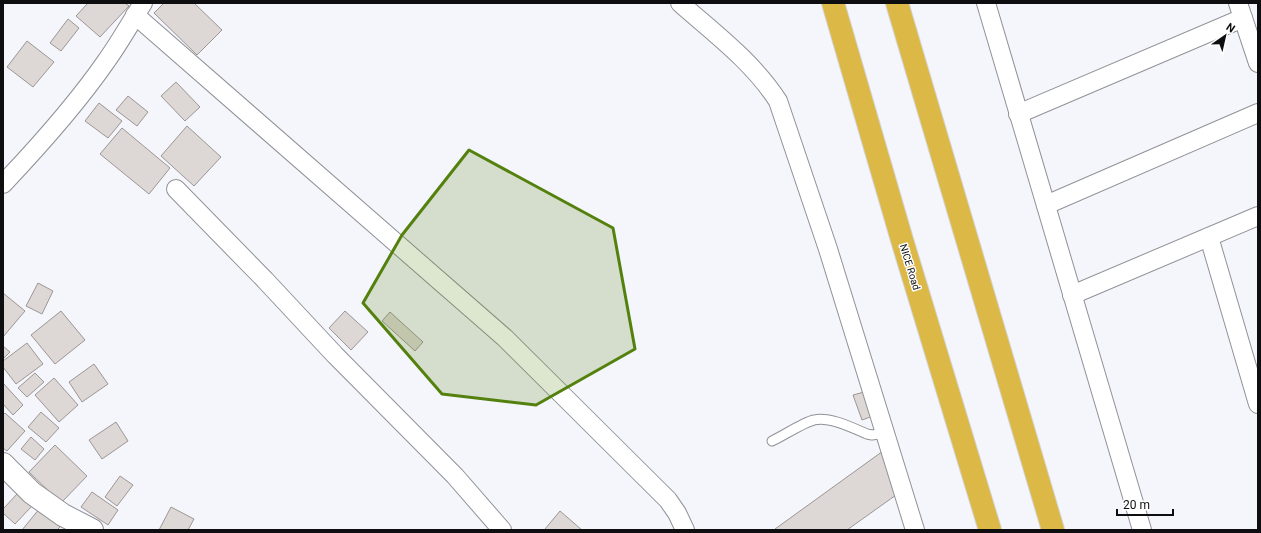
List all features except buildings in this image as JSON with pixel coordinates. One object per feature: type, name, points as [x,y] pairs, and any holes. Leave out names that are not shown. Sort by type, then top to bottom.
[{"type":"highway","name":"NICE Road","points":[[834,3],[902,240],[990,530]]},
{"type":"highway","points":[[897,3],[1053,530]]},
{"type":"street","points":[[680,3],[754,69],[767,84],[778,101],[828,249],[915,530]]},
{"type":"street","points":[[986,3],[1142,530]]},
{"type":"street","points":[[3,184],[42,143],[81,96],[108,59],[139,9],[505,338],[668,500],[677,513],[685,530]]},
{"type":"street","points":[[1018,114],[1240,11],[1258,63]]},
{"type":"street","points":[[1046,205],[1258,113]]},
{"type":"street","points":[[176,189],[455,476],[502,530]]},
{"type":"street","points":[[1072,295],[1258,216]]},
{"type":"street","points":[[1209,237],[1258,404]]},
{"type":"street","points":[[3,464],[32,493],[63,515],[92,530]]},
{"type":"lane","points":[[772,441],[813,420],[821,419],[832,421],[867,434],[872,435],[886,433]]},
{"type":"highlighted area","points":[[469,150],[613,228],[635,349],[536,405],[442,394],[363,303],[402,235]]}]
